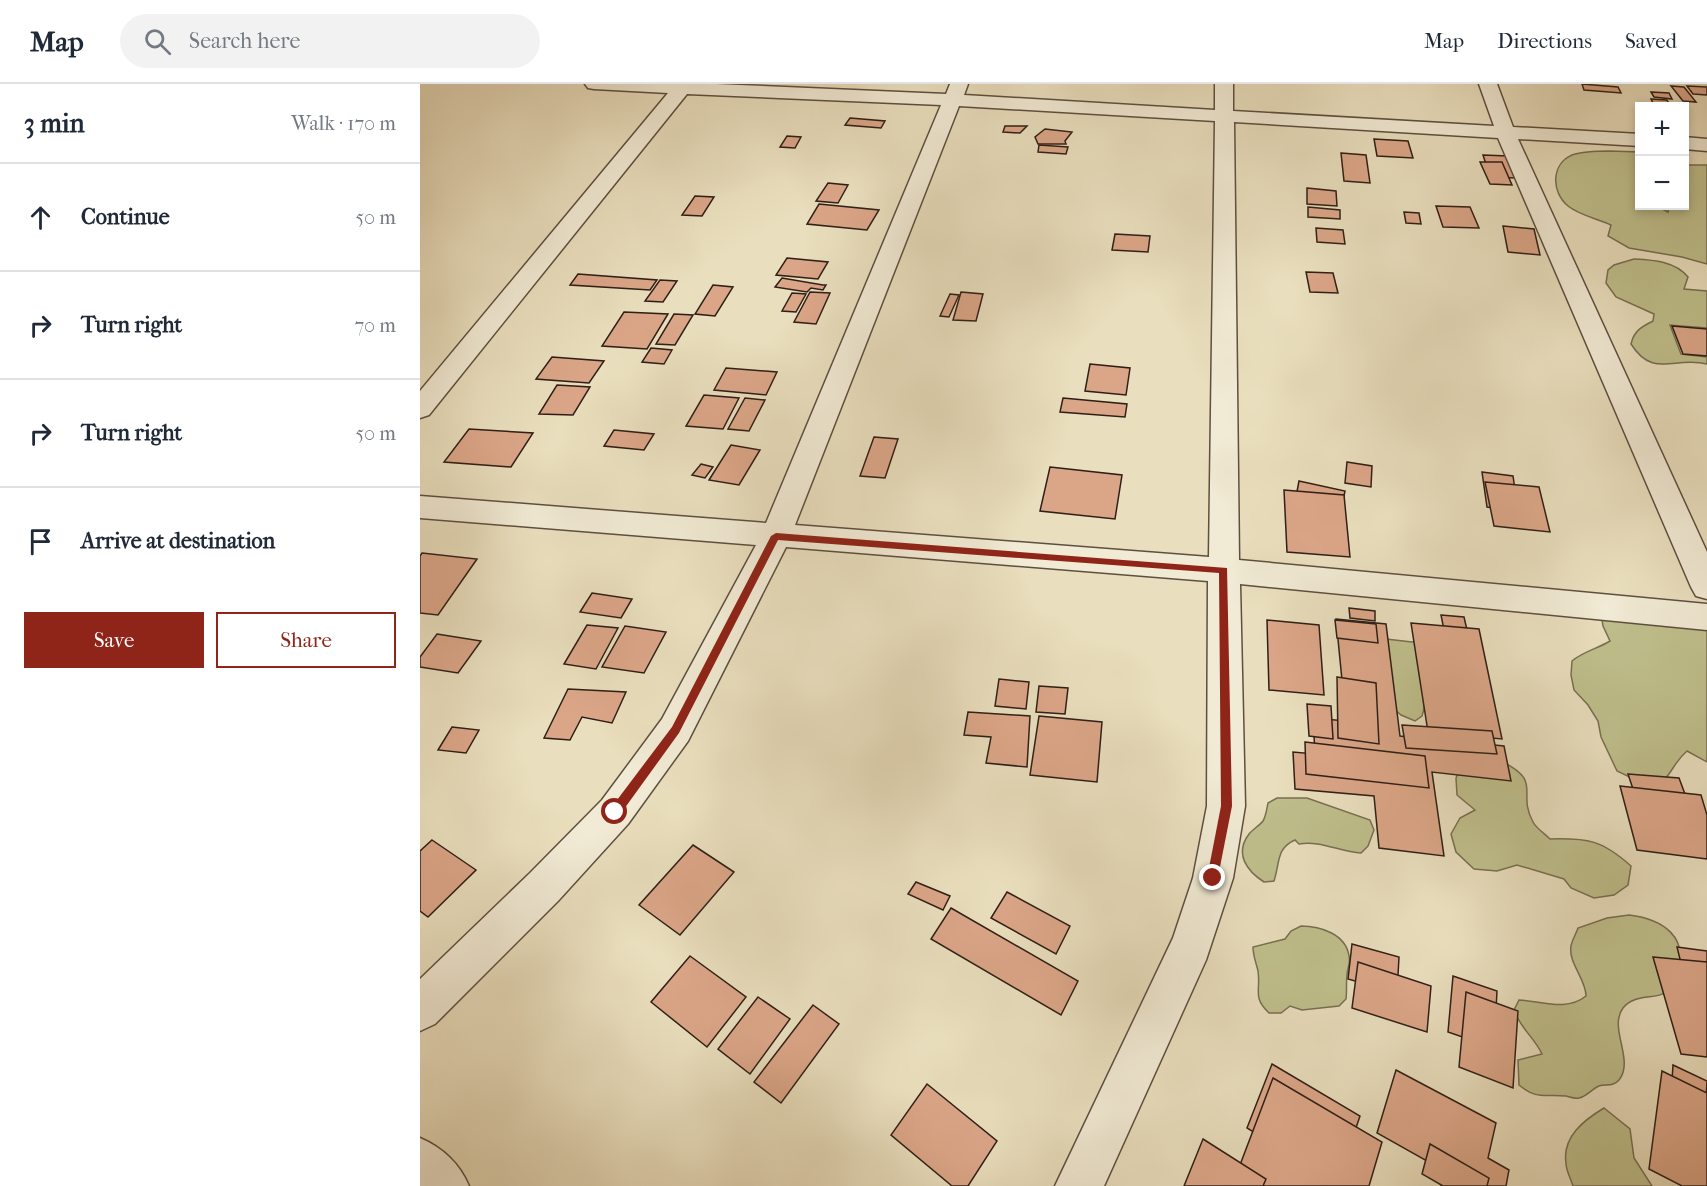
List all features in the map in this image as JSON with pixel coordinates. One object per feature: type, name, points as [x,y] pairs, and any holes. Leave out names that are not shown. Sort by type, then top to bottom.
[{"type":"street","points":[[594,84],[1224,100],[1505,131],[1635,140]]},
{"type":"street","points":[[1488,84],[1505,131],[1707,587]]},
{"type":"street","points":[[420,410],[684,86]]},
{"type":"street","points":[[420,1009],[544,887],[615,812],[675,730],[776,536],[956,92]]},
{"type":"street","points":[[1079,1186],[1191,945],[1213,878],[1226,806],[1224,100]]},
{"type":"street","points":[[1689,143],[1707,145]]},
{"type":"street","points":[[420,507],[1224,570],[1707,617]]},
{"type":"street","points":[[420,1162],[445,1186]]},
{"type":"green space","points":[[1596,151],[1635,152],[1635,210],[1668,212],[1668,210],[1689,210],[1689,165],[1707,165],[1707,264],[1682,257],[1629,248],[1608,236],[1611,225],[1578,212],[1562,200],[1556,186],[1557,171],[1560,165],[1572,155]]},
{"type":"green space","points":[[1634,259],[1656,261],[1677,268],[1688,277],[1684,289],[1707,291],[1707,328],[1670,325],[1681,354],[1707,357],[1707,364],[1684,362],[1656,364],[1639,355],[1631,344],[1639,330],[1653,321],[1654,314],[1616,297],[1606,283],[1608,270],[1614,265]]},
{"type":"green space","points":[[1601,613],[1707,626],[1707,762],[1687,751],[1659,785],[1638,781],[1617,771],[1601,737],[1598,721],[1588,705],[1574,690],[1571,675],[1572,661],[1610,641],[1603,626]]},
{"type":"green space","points":[[1386,639],[1412,642],[1420,640],[1424,709],[1422,716],[1415,721],[1401,715],[1393,708]]},
{"type":"green space","points":[[1499,760],[1513,768],[1525,781],[1529,811],[1538,829],[1550,839],[1594,842],[1621,857],[1631,866],[1628,885],[1614,895],[1594,898],[1571,888],[1564,879],[1517,865],[1497,871],[1474,869],[1456,852],[1451,834],[1460,818],[1475,810],[1457,795],[1456,778],[1462,763]]},
{"type":"green space","points":[[1277,798],[1307,798],[1370,820],[1374,830],[1368,846],[1361,853],[1322,845],[1299,844],[1295,840],[1289,843],[1282,852],[1274,881],[1264,882],[1252,873],[1244,861],[1243,848],[1249,834],[1263,821],[1268,803]]},
{"type":"green space","points":[[1629,915],[1652,921],[1670,932],[1680,950],[1680,961],[1669,990],[1659,995],[1634,1000],[1623,1008],[1618,1025],[1624,1063],[1619,1080],[1612,1084],[1599,1086],[1577,1098],[1541,1095],[1525,1090],[1519,1085],[1518,1060],[1542,1054],[1514,1010],[1519,1000],[1562,1005],[1578,1001],[1586,996],[1571,952],[1578,928],[1607,918]]},
{"type":"green space","points":[[1301,926],[1331,933],[1338,937],[1347,948],[1350,961],[1346,999],[1339,1006],[1302,1010],[1290,1006],[1281,1013],[1269,1013],[1258,994],[1259,978],[1253,947],[1285,939],[1291,931]]},
{"type":"green space","points":[[1604,1108],[1630,1129],[1634,1158],[1652,1186],[1573,1186],[1566,1166],[1567,1145],[1582,1124]]},
{"type":"building","points":[[1582,84],[1618,87],[1621,93],[1584,90]]},
{"type":"building","points":[[1671,86],[1684,87],[1696,102],[1683,101]]},
{"type":"building","points":[[1687,86],[1707,87],[1707,95],[1693,94]]},
{"type":"building","points":[[1651,92],[1669,93],[1672,99],[1654,97]]},
{"type":"building","points":[[1651,99],[1668,102],[1652,102]]},
{"type":"building","points":[[850,118],[885,121],[881,128],[845,125]]},
{"type":"building","points":[[1005,126],[1027,126],[1020,133],[1003,132]]},
{"type":"building","points":[[1045,129],[1072,132],[1065,141],[1066,144],[1038,144],[1035,137]]},
{"type":"building","points":[[787,136],[801,137],[795,148],[780,147]]},
{"type":"building","points":[[1374,139],[1408,141],[1413,158],[1377,156]]},
{"type":"building","points":[[1039,145],[1068,147],[1066,154],[1038,152]]},
{"type":"building","points":[[1341,153],[1366,155],[1370,183],[1344,181]]},
{"type":"building","points":[[1483,155],[1508,156],[1516,178],[1490,177]]},
{"type":"building","points":[[1480,162],[1502,162],[1512,185],[1490,184]]},
{"type":"building","points":[[828,183],[848,185],[838,203],[816,201]]},
{"type":"building","points":[[1307,188],[1336,191],[1337,206],[1307,204]]},
{"type":"building","points":[[695,196],[714,197],[702,216],[682,215]]},
{"type":"building","points":[[819,204],[879,210],[867,230],[807,224]]},
{"type":"building","points":[[1436,206],[1470,207],[1479,228],[1443,227]]},
{"type":"building","points":[[1308,207],[1340,210],[1340,219],[1308,217]]},
{"type":"building","points":[[1404,212],[1419,213],[1421,224],[1406,223]]},
{"type":"building","points":[[1503,226],[1534,229],[1540,255],[1508,252]]},
{"type":"building","points":[[1316,228],[1343,230],[1345,244],[1317,242]]},
{"type":"building","points":[[1115,234],[1150,236],[1148,252],[1112,250]]},
{"type":"building","points":[[787,258],[828,262],[818,279],[776,275]]},
{"type":"building","points":[[1306,272],[1333,273],[1338,293],[1310,292]]},
{"type":"building","points":[[578,274],[657,280],[650,290],[570,285]]},
{"type":"building","points":[[782,278],[826,285],[823,290],[811,288],[807,292],[775,287]]},
{"type":"building","points":[[660,280],[677,281],[663,302],[645,301]]},
{"type":"building","points":[[713,285],[733,287],[715,316],[695,314]]},
{"type":"building","points":[[810,292],[830,293],[816,324],[794,322]]},
{"type":"building","points":[[961,292],[983,294],[976,321],[953,320]]},
{"type":"building","points":[[792,293],[806,294],[796,312],[782,311]]},
{"type":"building","points":[[950,294],[959,295],[949,317],[940,316]]},
{"type":"building","points":[[624,312],[668,314],[647,349],[602,346]]},
{"type":"building","points":[[674,314],[693,315],[675,345],[656,344]]},
{"type":"building","points":[[1672,326],[1707,329],[1707,356],[1683,354]]},
{"type":"building","points":[[651,348],[672,350],[664,364],[642,362]]},
{"type":"building","points":[[552,357],[604,361],[589,383],[536,379]]},
{"type":"building","points":[[1090,364],[1130,368],[1126,395],[1085,391]]},
{"type":"building","points":[[726,368],[777,372],[766,395],[714,390]]},
{"type":"building","points":[[557,385],[590,387],[573,415],[539,414]]},
{"type":"building","points":[[704,395],[739,398],[723,429],[686,426]]},
{"type":"building","points":[[745,398],[765,400],[749,431],[728,429]]},
{"type":"building","points":[[1063,398],[1127,404],[1125,417],[1060,412]]},
{"type":"building","points":[[469,429],[533,433],[511,467],[444,462]]},
{"type":"building","points":[[614,430],[654,434],[644,450],[604,446]]},
{"type":"building","points":[[874,437],[898,439],[885,478],[860,476]]},
{"type":"building","points":[[731,445],[760,450],[739,485],[709,480]]},
{"type":"building","points":[[1347,462],[1372,466],[1371,487],[1345,483]]},
{"type":"building","points":[[701,464],[713,467],[705,478],[692,475]]},
{"type":"building","points":[[1050,467],[1122,475],[1115,519],[1040,511]]},
{"type":"building","points":[[1482,472],[1513,476],[1518,511],[1487,507]]},
{"type":"building","points":[[1299,481],[1345,491],[1341,511],[1295,502]]},
{"type":"building","points":[[1485,482],[1539,487],[1550,532],[1494,526]]},
{"type":"building","points":[[1284,490],[1344,495],[1350,557],[1287,552]]},
{"type":"building","points":[[422,553],[477,559],[438,615],[420,613],[420,556]]},
{"type":"building","points":[[592,593],[632,599],[621,618],[580,612]]},
{"type":"building","points":[[1349,608],[1375,611],[1375,621],[1350,618]]},
{"type":"building","points":[[1441,615],[1464,617],[1479,682],[1454,680]]},
{"type":"building","points":[[1336,619],[1386,624],[1400,736],[1504,746],[1511,781],[1432,772],[1444,856],[1379,848],[1374,796],[1295,789],[1293,752],[1315,754],[1313,718],[1346,721]]},
{"type":"building","points":[[1267,620],[1319,625],[1324,695],[1269,690]]},
{"type":"building","points":[[1335,620],[1376,624],[1378,643],[1337,638]]},
{"type":"building","points":[[1411,623],[1479,629],[1502,739],[1428,732]]},
{"type":"building","points":[[587,625],[618,628],[596,669],[564,664]]},
{"type":"building","points":[[625,626],[666,632],[644,673],[602,667]]},
{"type":"building","points":[[437,634],[481,641],[458,673],[420,667],[420,657]]},
{"type":"building","points":[[1337,677],[1376,683],[1379,744],[1338,738]]},
{"type":"building","points":[[999,679],[1029,682],[1026,709],[995,706]]},
{"type":"building","points":[[1039,686],[1068,688],[1065,714],[1036,712]]},
{"type":"building","points":[[568,689],[626,692],[612,723],[582,717],[570,740],[544,738]]},
{"type":"building","points":[[1307,704],[1331,706],[1333,739],[1309,736]]},
{"type":"building","points":[[968,712],[1030,716],[1027,767],[986,763],[991,737],[964,735]]},
{"type":"building","points":[[1039,716],[1102,722],[1097,782],[1030,775]]},
{"type":"building","points":[[1402,725],[1492,731],[1497,754],[1406,748]]},
{"type":"building","points":[[452,727],[479,730],[466,753],[438,750]]},
{"type":"building","points":[[1305,742],[1425,756],[1429,788],[1306,774]]},
{"type":"building","points":[[1628,774],[1679,778],[1705,848],[1651,843]]},
{"type":"building","points":[[1620,786],[1701,795],[1707,815],[1707,859],[1637,850]]},
{"type":"building","points":[[432,840],[476,870],[428,917],[420,911],[420,851]]},
{"type":"building","points":[[693,845],[734,872],[680,935],[639,905]]},
{"type":"building","points":[[916,882],[950,896],[943,910],[908,894]]},
{"type":"building","points":[[1007,892],[1070,926],[1056,954],[991,918]]},
{"type":"building","points":[[951,908],[1078,981],[1061,1015],[931,939]]},
{"type":"building","points":[[1352,944],[1399,957],[1397,993],[1348,979]]},
{"type":"building","points":[[1677,947],[1707,951],[1707,1026],[1696,1024]]},
{"type":"building","points":[[690,956],[746,997],[707,1047],[651,1002]]},
{"type":"building","points":[[1653,957],[1707,962],[1707,1057],[1681,1054]]},
{"type":"building","points":[[1358,962],[1431,986],[1427,1032],[1352,1008]]},
{"type":"building","points":[[1453,976],[1497,991],[1494,1048],[1448,1032]]},
{"type":"building","points":[[1466,992],[1518,1011],[1513,1088],[1459,1067]]},
{"type":"building","points":[[758,997],[790,1019],[750,1074],[718,1049]]},
{"type":"building","points":[[813,1005],[839,1024],[781,1103],[754,1082]]},
{"type":"building","points":[[1272,1064],[1360,1116],[1337,1184],[1247,1128]]},
{"type":"building","points":[[1673,1065],[1707,1081],[1702,1174],[1667,1158]]},
{"type":"building","points":[[1396,1070],[1496,1123],[1488,1158],[1509,1170],[1506,1186],[1441,1186],[1445,1171],[1377,1133]]},
{"type":"building","points":[[1662,1071],[1707,1093],[1707,1186],[1682,1186],[1649,1169]]},
{"type":"building","points":[[1273,1078],[1382,1142],[1369,1186],[1232,1186]]},
{"type":"building","points":[[927,1084],[997,1141],[968,1186],[952,1186],[891,1135]]},
{"type":"building","points":[[1203,1139],[1266,1179],[1263,1186],[1184,1186]]},
{"type":"building","points":[[1430,1144],[1489,1178],[1487,1186],[1443,1186],[1422,1174]]},
{"type":"route","points":[[615,812],[675,730],[776,536],[1224,570],[1226,806],[1213,878]]}]
